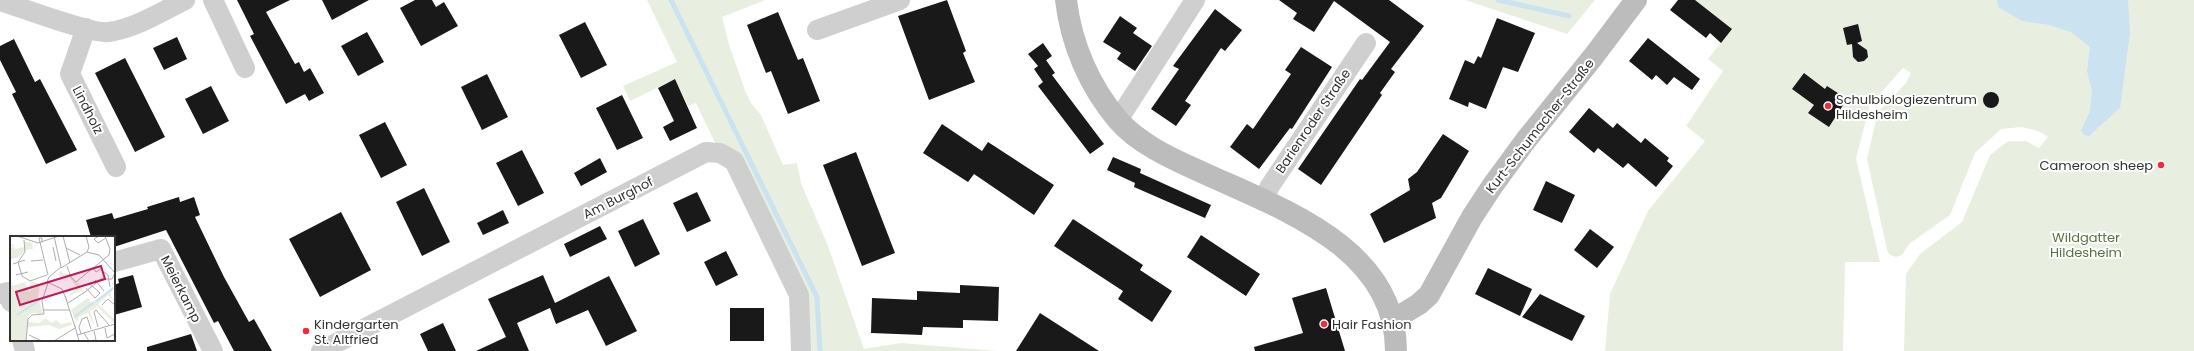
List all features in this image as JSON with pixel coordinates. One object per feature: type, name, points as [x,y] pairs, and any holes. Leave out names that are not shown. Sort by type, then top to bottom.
[{"type":"main road","points":[[1066,0],[1069,26],[1078,53],[1094,84],[1118,120],[1142,140],[1168,157],[1263,201],[1327,234],[1356,257],[1369,273],[1381,292],[1393,320],[1396,351]]},
{"type":"main road","name":"Kurt-Schumacher-Straße","points":[[1393,320],[1419,304],[1429,295],[1472,217],[1493,185],[1526,140],[1593,57],[1636,0]]},
{"type":"street","points":[[0,1],[86,28],[107,33],[131,27],[185,0]]},
{"type":"street","points":[[213,0],[245,68]]},
{"type":"street","points":[[817,30],[900,0]]},
{"type":"street","points":[[1118,120],[1195,0]]},
{"type":"street","name":"Lindholz","points":[[86,28],[70,74],[116,167]]},
{"type":"street","name":"Barienroder Straße","points":[[1263,201],[1274,180],[1366,43]]},
{"type":"street","name":"Am Burghof","points":[[326,350],[706,152],[720,153],[734,161],[799,295],[801,351]]},
{"type":"street","name":"Meierkamp","points":[[115,262],[161,249],[213,351]]},
{"type":"street","points":[[22,341],[26,351]]},
{"type":"green space","points":[[647,0],[765,0],[722,17],[729,45],[746,93],[751,103],[761,115],[783,165],[797,163],[801,183],[828,246],[864,349],[901,343],[997,351],[807,351],[799,295],[720,153],[696,103],[688,106],[675,79],[630,101],[623,86],[677,62]]},
{"type":"green space","points":[[1465,0],[1595,0],[1567,34]]},
{"type":"green space","name":"Wildgatter Hildesheim","points":[[1695,0],[2194,0],[2194,351],[1904,351],[1906,274],[1920,254],[1962,222],[1990,155],[2008,141],[2026,141],[2039,148],[2048,137],[2038,131],[2022,127],[2001,129],[1975,153],[1950,215],[1909,244],[1902,255],[1896,257],[1890,255],[1887,250],[1867,159],[1878,112],[1906,83],[1911,73],[1903,68],[1870,105],[1856,158],[1880,262],[1845,262],[1843,351],[1605,351],[1610,294],[1648,211],[1705,141],[1686,126],[1723,71],[1708,59],[1732,29]]},
{"type":"water","points":[[1997,0],[2128,0],[2130,33],[2120,108],[2089,136],[2084,135],[2081,131],[2090,111],[2092,91],[2087,71],[2090,47],[2071,32],[2050,25],[2022,21],[1998,7]]},
{"type":"building","points":[[237,0],[290,0],[266,12],[295,64],[299,62],[304,72],[310,68],[324,93],[309,101],[305,94],[286,104],[250,36],[254,34]]},
{"type":"building","points":[[322,0],[369,0],[332,20]]},
{"type":"building","points":[[415,0],[432,0],[436,7],[444,2],[458,26],[421,46],[400,8]]},
{"type":"building","points":[[947,0],[966,51],[963,53],[975,82],[929,100],[898,16]]},
{"type":"building","points":[[1279,0],[1389,0],[1424,26],[1391,69],[1395,72],[1380,93],[1382,95],[1321,185],[1298,169],[1360,79],[1362,80],[1390,42],[1334,1],[1314,32],[1293,19],[1297,13]]},
{"type":"building","points":[[1678,0],[1695,0],[1732,29],[1721,43],[1710,33],[1706,38],[1670,10]]},
{"type":"building","points":[[1215,9],[1242,30],[1225,51],[1221,48],[1185,101],[1191,105],[1176,126],[1151,109],[1179,69],[1173,66]]},
{"type":"building","points":[[778,12],[798,60],[803,58],[820,101],[788,114],[771,71],[766,73],[747,25]]},
{"type":"building","points":[[1120,16],[1137,28],[1133,33],[1152,46],[1135,71],[1117,59],[1121,53],[1103,42]]},
{"type":"building","points":[[1497,18],[1535,33],[1518,72],[1503,67],[1486,109],[1469,102],[1468,107],[1449,99],[1465,60],[1474,64],[1478,56],[1481,58]]},
{"type":"building","points":[[585,22],[607,65],[581,78],[559,35]]},
{"type":"building","points":[[1858,24],[1862,41],[1857,43],[1867,50],[1868,57],[1864,61],[1858,62],[1853,57],[1852,44],[1847,45],[1843,28]]},
{"type":"building","points":[[367,32],[384,62],[358,76],[341,46]]},
{"type":"building","points":[[177,37],[187,59],[164,70],[153,48]]},
{"type":"building","points":[[1648,38],[1700,79],[1692,90],[1674,77],[1667,85],[1656,75],[1652,80],[1629,61]]},
{"type":"building","points":[[14,39],[35,82],[40,79],[77,150],[46,164],[12,94],[16,92],[0,60],[0,46]]},
{"type":"building","points":[[1043,43],[1052,56],[1038,66],[1028,54]]},
{"type":"building","points":[[1301,47],[1332,67],[1292,129],[1290,128],[1259,169],[1230,147],[1247,124],[1253,129],[1291,74],[1285,70]]},
{"type":"building","points":[[125,58],[165,137],[135,152],[95,73]]},
{"type":"building","points":[[1046,60],[1055,73],[1052,75],[1104,144],[1090,154],[1038,86],[1043,82],[1034,69]]},
{"type":"building","name":"Schulbiologiezentrum Hildesheim","points":[[1804,73],[1825,89],[1827,86],[1847,99],[1829,127],[1808,113],[1814,105],[1792,89]]},
{"type":"building","points":[[487,74],[508,117],[482,130],[461,87]]},
{"type":"building","points":[[675,79],[697,128],[670,141],[663,127],[674,121],[658,88]]},
{"type":"building","points":[[211,86],[229,121],[203,134],[185,99]]},
{"type":"building","points":[[1988,92],[1994,92],[1999,97],[1997,106],[1994,108],[1988,108],[1983,103],[1983,97]]},
{"type":"building","points":[[622,95],[643,138],[617,150],[596,108]]},
{"type":"building","points":[[1589,108],[1613,128],[1617,123],[1641,143],[1645,138],[1669,158],[1667,161],[1673,166],[1656,187],[1628,163],[1623,168],[1598,148],[1594,153],[1569,132]]},
{"type":"building","points":[[385,122],[407,165],[381,178],[359,135]]},
{"type":"building","points":[[942,124],[982,151],[988,142],[1054,185],[1034,215],[974,174],[968,182],[923,153]]},
{"type":"building","points":[[1443,134],[1469,151],[1441,198],[1432,203],[1436,218],[1384,243],[1370,214],[1410,190],[1408,179],[1417,172]]},
{"type":"building","points":[[522,150],[544,193],[518,206],[496,163]]},
{"type":"building","points":[[856,152],[895,253],[862,266],[823,165]]},
{"type":"building","points":[[1113,157],[1141,169],[1140,173],[1211,205],[1205,218],[1134,187],[1135,183],[1107,170]]},
{"type":"building","points":[[600,158],[607,172],[581,186],[574,173]]},
{"type":"building","points":[[1546,181],[1575,195],[1562,223],[1533,210]]},
{"type":"building","points":[[424,188],[450,242],[422,256],[396,202]]},
{"type":"building","points":[[697,192],[711,221],[687,232],[673,203]]},
{"type":"building","points":[[179,197],[180,202],[194,197],[200,215],[195,217],[224,277],[249,322],[254,319],[272,351],[234,351],[218,321],[214,323],[166,230],[115,247],[115,236],[91,236],[86,220],[112,213],[114,219],[148,209],[147,207]]},
{"type":"building","points":[[503,210],[509,223],[483,235],[477,223]]},
{"type":"building","points":[[341,212],[371,270],[320,297],[289,239]]},
{"type":"building","points":[[643,219],[660,254],[635,267],[618,231]]},
{"type":"building","points":[[1073,219],[1143,265],[1140,270],[1172,291],[1152,322],[1118,299],[1123,291],[1054,246]]},
{"type":"building","points":[[600,226],[607,239],[570,257],[564,244]]},
{"type":"building","points":[[1590,229],[1614,247],[1597,268],[1574,250]]},
{"type":"building","points":[[1201,235],[1260,274],[1246,296],[1187,257]]},
{"type":"building","points":[[726,251],[738,275],[716,286],[704,262]]},
{"type":"building","points":[[1488,268],[1532,289],[1520,316],[1475,294]]},
{"type":"building","points":[[133,275],[142,307],[115,315],[115,285],[119,283],[118,279]]},
{"type":"building","points":[[543,275],[555,303],[609,276],[637,331],[606,346],[588,310],[556,324],[550,308],[517,323],[529,351],[476,351],[506,337],[488,299]]},
{"type":"building","points":[[960,285],[999,287],[998,321],[963,320],[963,328],[923,327],[922,335],[871,333],[872,298],[917,300],[917,291],[960,293]]},
{"type":"building","points":[[1326,288],[1345,351],[1255,351],[1254,347],[1303,333],[1292,298]]},
{"type":"building","points":[[1540,294],[1585,316],[1572,341],[1522,317]]},
{"type":"building","points":[[730,308],[764,308],[764,341],[730,341]]},
{"type":"building","points":[[1040,313],[1099,351],[1016,351]]},
{"type":"building","points":[[443,323],[456,351],[428,351],[420,334]]},
{"type":"building","points":[[191,334],[197,351],[147,351],[147,347]]},
{"type":"waterway","points":[[671,0],[817,297],[820,351]]},
{"type":"waterway","points":[[1498,0],[1569,16]]},
{"type":"place","name":"Schulbiologiezentrum Hildesheim","points":[[1828,106]]},
{"type":"place","name":"Cameroon sheep","points":[[2161,165]]},
{"type":"place","name":"Hair Fashion","points":[[1324,324]]},
{"type":"place","name":"Kindergarten St. Altfried","points":[[306,331]]}]
